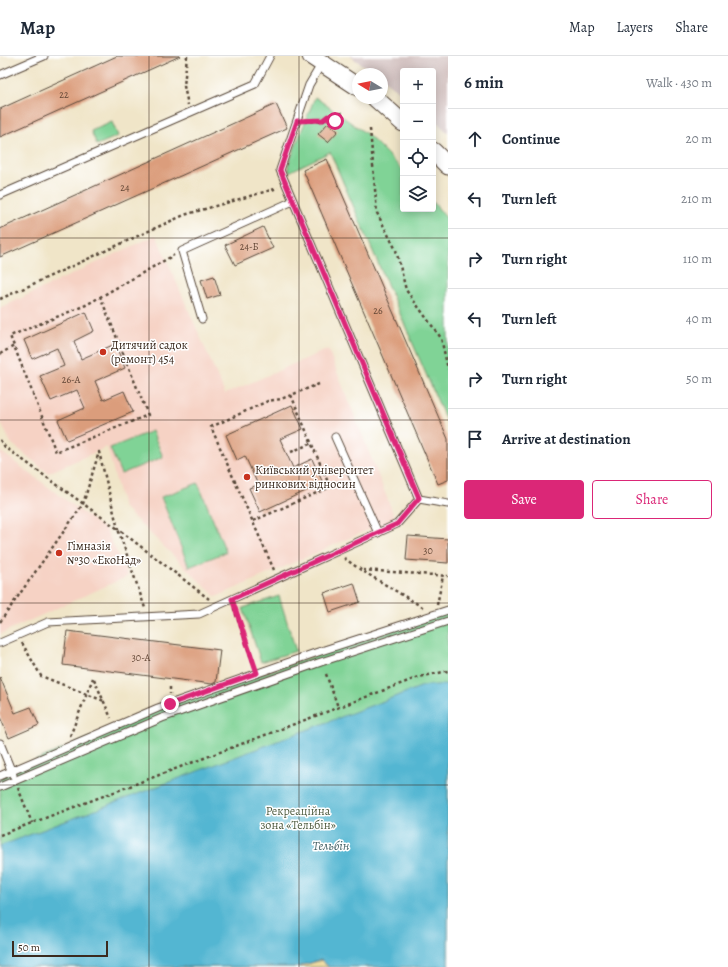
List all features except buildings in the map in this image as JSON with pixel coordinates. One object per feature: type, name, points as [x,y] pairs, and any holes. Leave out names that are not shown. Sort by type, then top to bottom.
[{"type":"street","points":[[317,60],[352,83]]},
{"type":"street","points":[[381,104],[400,120]]},
{"type":"street","points":[[436,154],[448,166]]},
{"type":"lane","points":[[0,75],[44,56]]},
{"type":"lane","points":[[0,195],[255,84],[270,56]]},
{"type":"lane","points":[[317,60],[280,170],[419,498]]},
{"type":"lane","points":[[202,319],[182,251],[292,201]]},
{"type":"lane","points":[[335,437],[378,532]]},
{"type":"lane","points":[[419,498],[448,504]]},
{"type":"lane","points":[[0,643],[48,622],[198,614],[397,524],[419,498]]},
{"type":"lane","points":[[0,776],[158,708],[318,652],[448,610]]},
{"type":"lane","points":[[0,788],[162,718],[321,662],[448,621]]},
{"type":"lane","points":[[0,743],[15,781]]},
{"type":"path","points":[[187,56],[184,86],[190,113]]},
{"type":"path","points":[[297,121],[323,120],[328,116],[335,121],[344,110]]},
{"type":"path","points":[[370,129],[377,213],[396,250],[406,290],[441,338],[448,369]]},
{"type":"path","points":[[0,299],[184,215],[286,186]]},
{"type":"path","points":[[100,296],[148,415],[56,452],[10,336],[86,305],[100,296],[182,251]]},
{"type":"path","points":[[0,354],[14,346]]},
{"type":"path","points":[[277,578],[212,427],[268,401],[281,399],[319,384]]},
{"type":"path","points":[[291,395],[330,487]]},
{"type":"path","points":[[0,440],[5,447]]},
{"type":"path","points":[[291,452],[312,443]]},
{"type":"path","points":[[0,444],[118,529],[217,605]]},
{"type":"path","points":[[0,622],[83,504],[99,452],[118,529],[148,616]]},
{"type":"path","points":[[253,521],[353,477]]},
{"type":"path","points":[[335,552],[361,570],[435,615],[443,576]]},
{"type":"path","points":[[361,570],[448,576]]},
{"type":"path","points":[[232,599],[257,673]]},
{"type":"path","points":[[18,635],[41,676],[104,701]]},
{"type":"path","points":[[0,835],[419,677],[448,671]]},
{"type":"path","points":[[326,674],[338,707]]},
{"type":"path","points":[[65,748],[93,678],[115,727]]},
{"type":"path","points":[[19,790],[32,823]]},
{"type":"shaded area","points":[[350,56],[448,56],[448,133],[436,121],[436,68],[400,68],[400,92],[388,83],[388,68],[367,68]]},
{"type":"shaded area","points":[[156,235],[225,394],[328,349],[395,518],[216,597],[123,507],[107,447],[48,473],[11,443],[0,421],[0,308]]},
{"type":"shaded area","name":"Гімназія №30 «ЕкоНад»","points":[[0,451],[106,530],[128,576],[0,634]]},
{"type":"green space","points":[[315,97],[368,135],[400,167],[400,212],[436,212],[436,206],[448,220],[448,425],[330,152],[289,172],[288,165]]},
{"type":"green space","points":[[112,122],[118,136],[97,145],[91,131]]},
{"type":"green space","points":[[152,431],[163,457],[121,474],[110,448]]},
{"type":"green space","points":[[198,483],[226,552],[189,567],[161,497]]},
{"type":"green space","points":[[279,596],[296,651],[261,662],[243,608]]},
{"type":"green space","name":"Тельбін","points":[[448,611],[448,967],[0,967],[0,775],[167,706]]},
{"type":"sand","points":[[321,960],[329,967],[297,967]]},
{"type":"water","name":"Тельбін","points":[[448,684],[448,967],[329,967],[321,960],[297,967],[0,967],[0,846],[423,686]]},
{"type":"place","name":"Дитячий садок (ремонт) 454","points":[[103,352]]},
{"type":"place","name":"Київський університет ринкових відносин","points":[[247,477]]},
{"type":"place","name":"Гімназія №30 «ЕкоНад»","points":[[59,553]]},
{"type":"route","points":[[170,704],[257,673],[232,599],[397,524],[419,498],[280,170],[297,121],[323,120],[328,116],[335,121]]},
{"type":"park label","name":"Рекреаційна зона «Тельбін»","points":[[298,818]]}]
